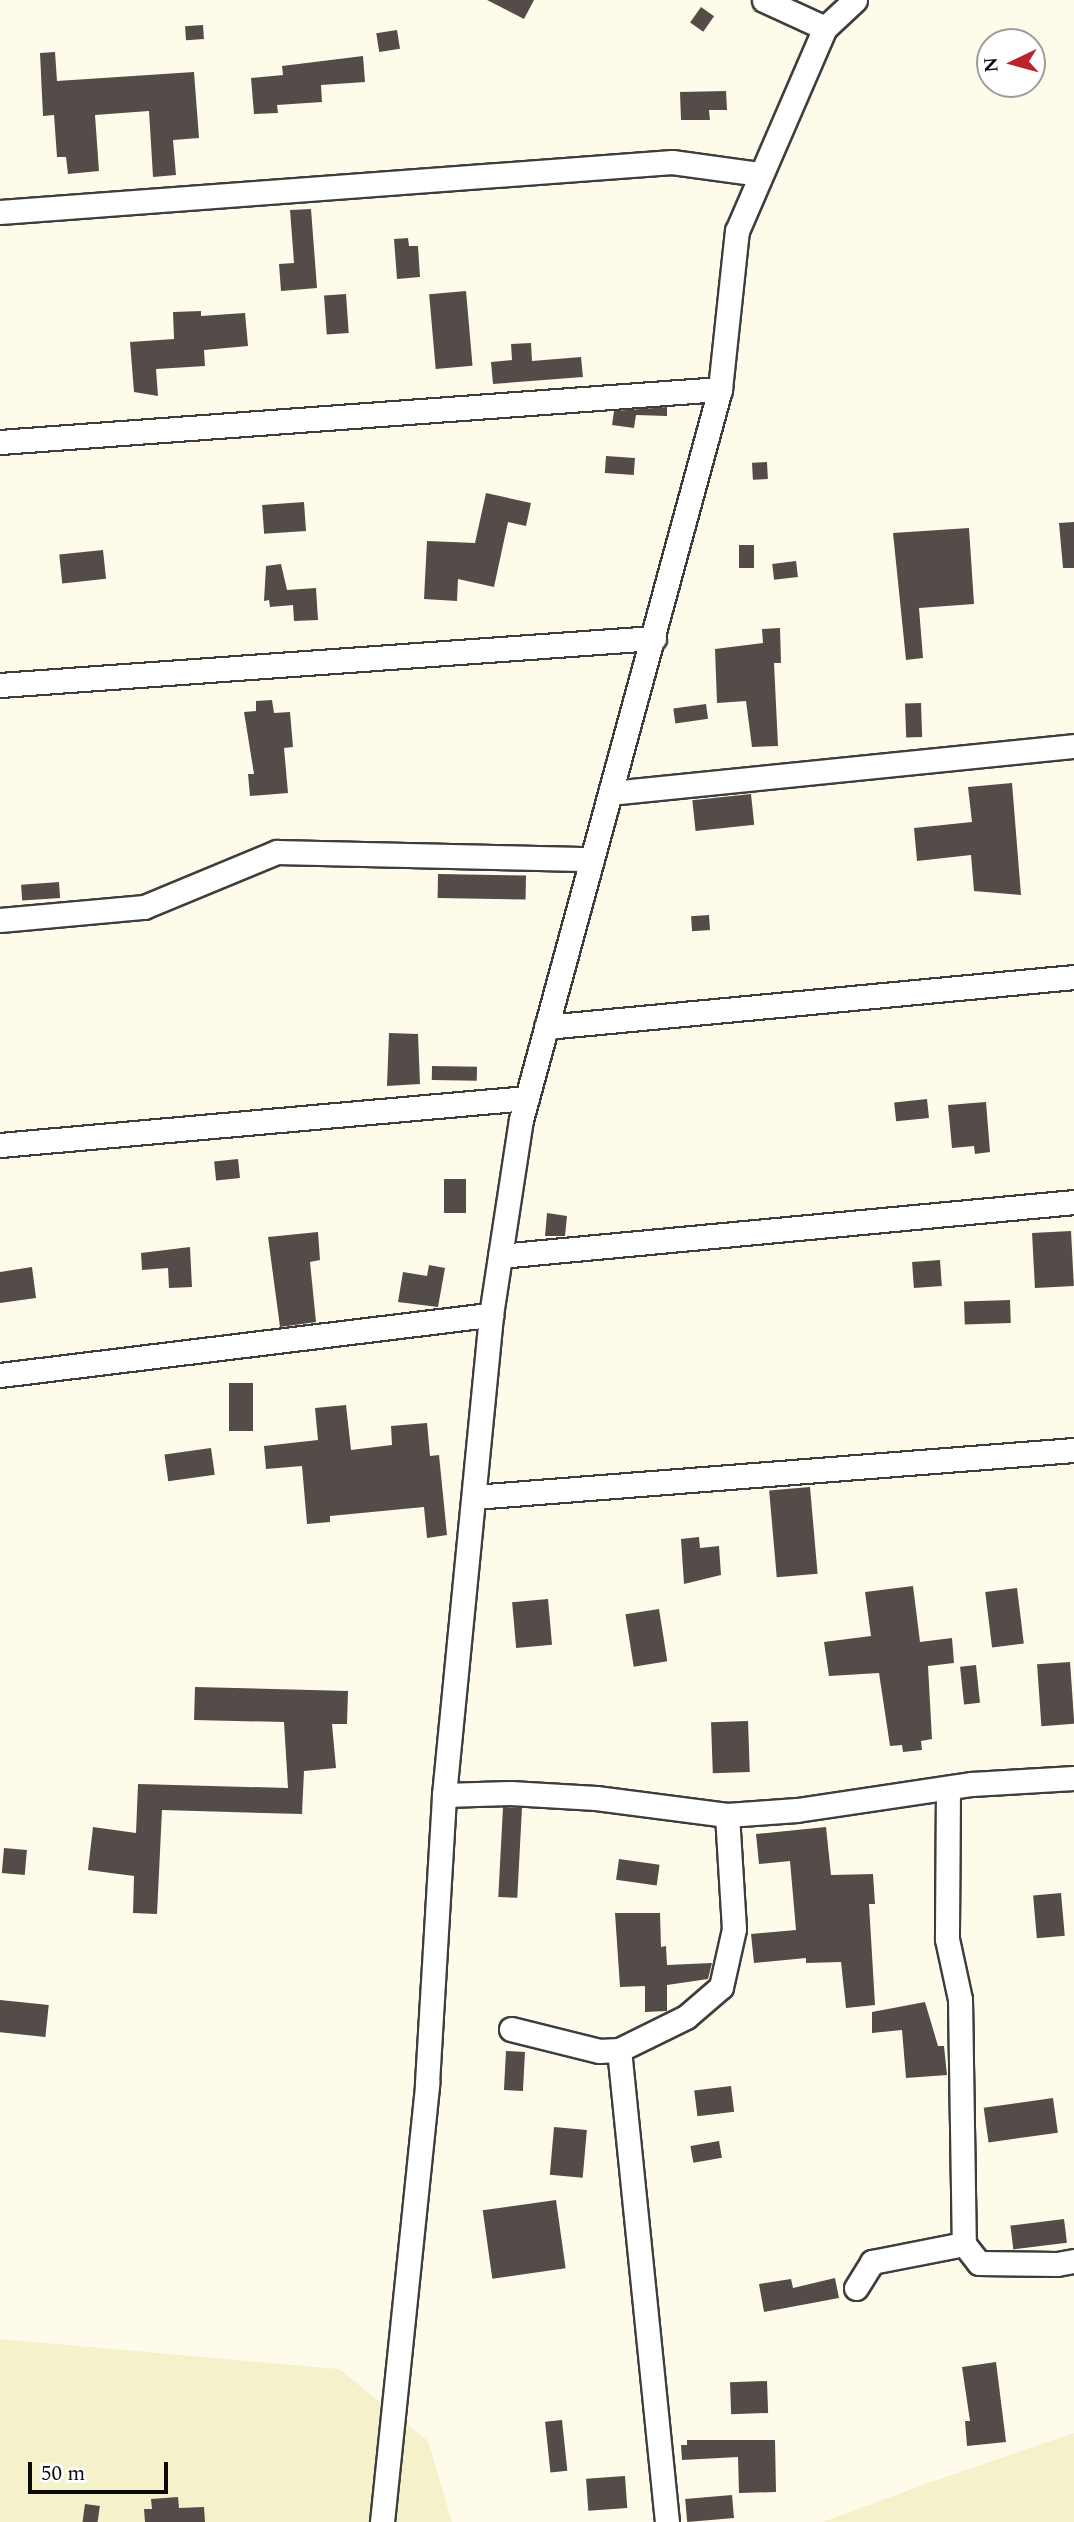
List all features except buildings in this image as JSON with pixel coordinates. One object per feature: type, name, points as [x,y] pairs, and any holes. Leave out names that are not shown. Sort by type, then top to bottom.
[{"type":"street","points":[[764,0],[825,28]]},
{"type":"street","points":[[382,2522],[427,2083],[444,1795],[491,1315],[527,1098],[720,389],[737,231],[825,28],[855,0]]},
{"type":"street","points":[[0,212],[672,162],[760,174]]},
{"type":"street","points":[[0,442],[720,389]]},
{"type":"street","points":[[0,685],[654,638]]},
{"type":"street","points":[[611,793],[1074,746]]},
{"type":"street","points":[[0,920],[144,907],[277,852],[592,859]]},
{"type":"street","points":[[546,1027],[1074,976]]},
{"type":"street","points":[[0,1145],[527,1098]]},
{"type":"street","points":[[500,1256],[1074,1202]]},
{"type":"street","points":[[0,1374],[491,1315]]},
{"type":"street","points":[[474,1497],[1074,1450]]},
{"type":"street","points":[[444,1795],[510,1793],[596,1798],[727,1815],[797,1810],[948,1788],[1074,1778]]},
{"type":"street","points":[[948,1788],[947,1939],[960,1999],[964,2244],[979,2263],[1057,2264],[1074,2260]]},
{"type":"street","points":[[511,2029],[598,2051],[619,2050],[686,2017],[720,1986],[734,1928],[727,1815]]},
{"type":"street","points":[[619,2050],[667,2522]]},
{"type":"street","points":[[856,2288],[872,2262],[964,2244]]},
{"type":"shaded area","points":[[0,2339],[339,2369],[428,2441],[452,2522],[0,2522]]},
{"type":"shaded area","points":[[1074,2433],[1074,2522],[823,2522],[925,2484]]}]
